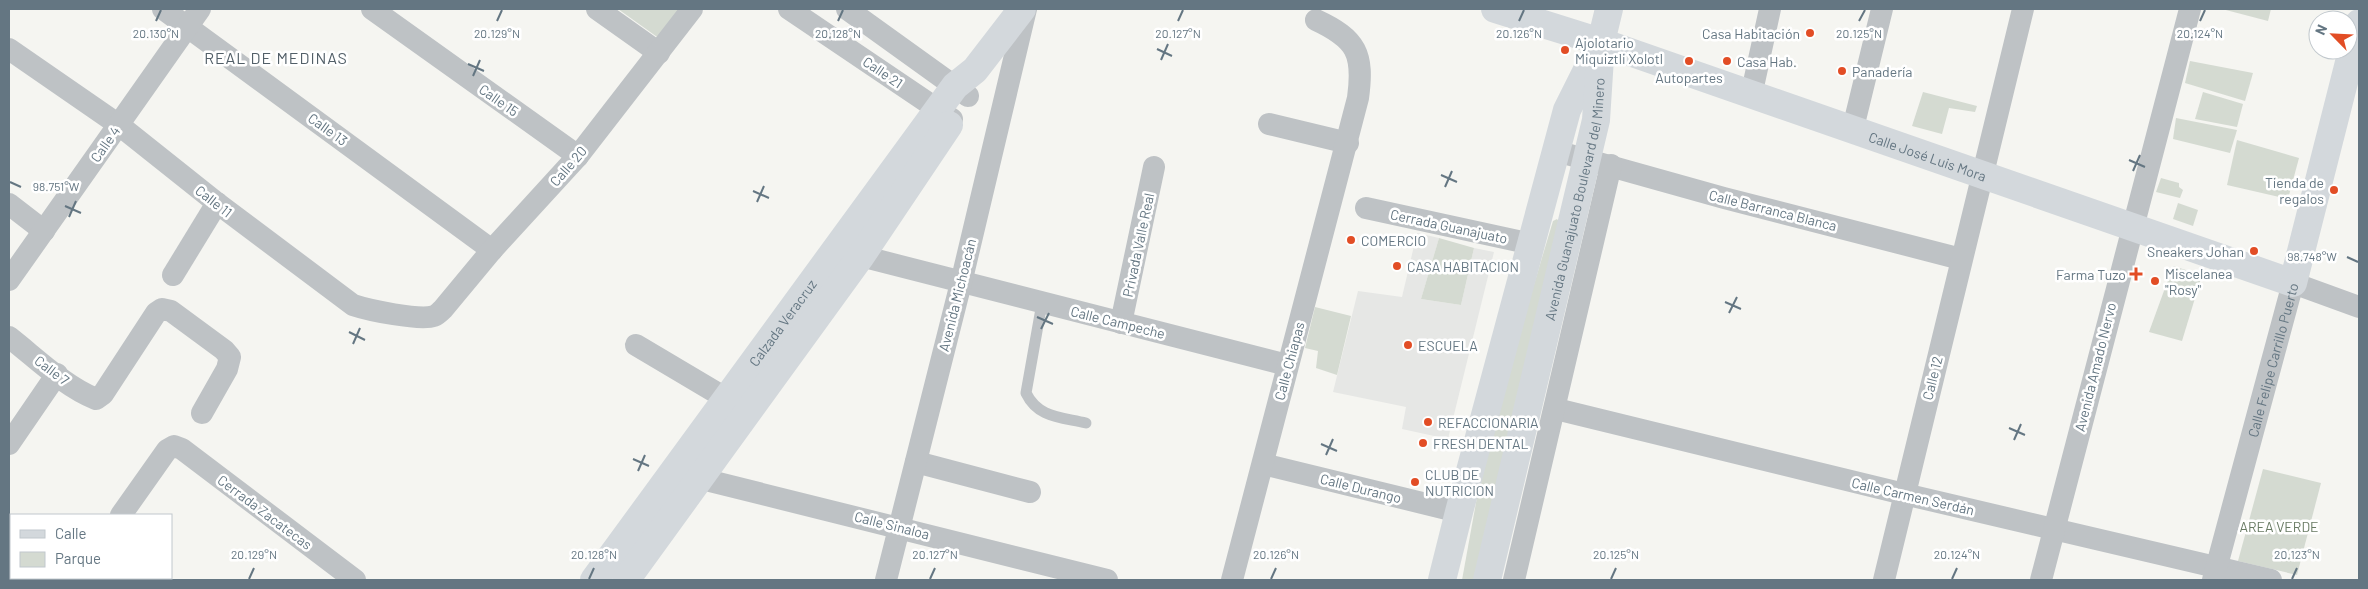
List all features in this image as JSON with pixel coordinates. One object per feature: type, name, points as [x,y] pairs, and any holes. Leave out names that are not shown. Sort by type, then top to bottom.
[{"type":"main road","name":"Calzada Veracruz","points":[[594,580],[727,399],[945,114],[1022,9]]},
{"type":"main road","name":"Calle José Luis Mora","points":[[1495,9],[1601,42],[1751,96],[1853,128],[1981,176],[2293,283]]},
{"type":"main road","points":[[1601,42],[1609,9]]},
{"type":"main road","name":"Calle Felipe Carrillo Puerto","points":[[2293,283],[2359,23]]},
{"type":"main road","name":"Avenida Guanajuato Boulevard del Minero","points":[[1442,580],[1567,110],[1601,42]]},
{"type":"main road","name":"Avenida Guanajuato Boulevard del Minero","points":[[1487,580],[1599,161],[1596,120],[1601,42]]},
{"type":"main road","name":"Calzada Veracruz","points":[[626,580],[702,478],[861,256],[945,114]]},
{"type":"main road","points":[[1448,580],[1451,545]]},
{"type":"street","name":"Calle 13","points":[[163,9],[193,18],[492,250]]},
{"type":"street","name":"Calle 15","points":[[372,9],[578,156]]},
{"type":"street","points":[[598,9],[659,53]]},
{"type":"street","name":"Calle 20","points":[[434,316],[443,309],[492,250],[578,156],[692,9]]},
{"type":"street","name":"Calle 21","points":[[789,9],[945,114]]},
{"type":"street","points":[[847,9],[966,84]]},
{"type":"street","name":"Avenida Michoacán","points":[[886,580],[961,282],[1026,9]]},
{"type":"street","points":[[1751,96],[1770,9]]},
{"type":"street","points":[[1853,128],[1882,9]]},
{"type":"street","name":"Calle 12","points":[[1884,580],[2023,9]]},
{"type":"street","name":"Avenida Amado Nervo","points":[[2040,580],[2131,227],[2190,9]]},
{"type":"street","name":"Calle 4","points":[[9,280],[193,18]]},
{"type":"street","name":"Calle Chiapas","points":[[1232,580],[1287,365],[1348,143],[1358,98],[1361,73],[1358,54],[1350,42],[1334,28],[1316,20]]},
{"type":"street","name":"Calle 11","points":[[9,48],[118,125],[217,204],[353,305],[369,310],[419,317],[434,316]]},
{"type":"street","points":[[1270,124],[1348,143]]},
{"type":"street","name":"Calle Barranca Blanca","points":[[1556,151],[1599,161],[1724,198],[1961,259]]},
{"type":"street","points":[[1514,580],[1556,408],[1599,161]]},
{"type":"street","name":"Privada Valle Real","points":[[1121,324],[1154,167]]},
{"type":"street","points":[[9,204],[44,231]]},
{"type":"street","points":[[173,275],[217,204]]},
{"type":"street","name":"Cerrada Guanajuato","points":[[1366,208],[1532,244]]},
{"type":"street","name":"Calle Campeche","points":[[861,256],[1287,365]]},
{"type":"street","name":"Calle José Luis Mora","points":[[2293,283],[2359,307]]},
{"type":"street","name":"Calle Felipe Carrillo Puerto","points":[[2215,574],[2293,283]]},
{"type":"street","name":"Calle 7","points":[[9,337],[87,396],[96,399],[103,394],[156,313],[162,309],[171,312],[224,350],[230,357],[226,369],[202,413]]},
{"type":"street","points":[[636,345],[727,399]]},
{"type":"street","points":[[9,444],[57,374]]},
{"type":"street","name":"Calle Carmen Serdán","points":[[1556,408],[1904,494],[2054,528],[2215,574],[2271,580]]},
{"type":"street","name":"Cerrada Zacatecas","points":[[122,514],[167,450],[174,446],[182,449],[355,580]]},
{"type":"street","points":[[916,462],[1030,492]]},
{"type":"street","name":"Calle Sinaloa","points":[[679,464],[702,478],[1107,580]]},
{"type":"street","name":"Calle Durango","points":[[1262,464],[1459,512]]},
{"type":"lane","points":[[1042,303],[1026,393],[1032,406],[1043,412],[1086,423]]},
{"type":"shaded area","name":"ESCUELA","points":[[1417,233],[1439,238],[1421,299],[1461,305],[1474,248],[1494,252],[1448,439],[1402,429],[1406,407],[1333,392],[1358,291],[1402,297]]},
{"type":"green space","points":[[618,9],[682,9],[660,39]]},
{"type":"green space","points":[[2222,9],[2271,9],[2268,21]]},
{"type":"green space","points":[[2190,61],[2253,73],[2245,101],[2185,83]]},
{"type":"green space","points":[[1923,92],[1977,106],[1975,112],[1949,108],[1942,134],[1912,126]]},
{"type":"green space","points":[[2203,92],[2243,104],[2237,127],[2195,119]]},
{"type":"green space","points":[[2176,118],[2237,130],[2230,153],[2173,139]]},
{"type":"green space","points":[[2237,140],[2299,158],[2288,199],[2227,185]]},
{"type":"green space","points":[[2161,178],[2179,183],[2179,187],[2183,190],[2180,198],[2156,192]]},
{"type":"green space","points":[[2178,203],[2198,210],[2193,226],[2173,219]]},
{"type":"green space","points":[[1557,219],[1560,223],[1474,580],[1462,580],[1483,464],[1505,381],[1553,221]]},
{"type":"green space","points":[[1439,238],[1474,248],[1461,305],[1421,299]]},
{"type":"green space","points":[[2173,266],[2202,275],[2182,341],[2149,332]]},
{"type":"green space","points":[[1315,307],[1351,316],[1337,375],[1316,368],[1318,351],[1305,348]]},
{"type":"green space","name":"AREA VERDE","points":[[2263,469],[2321,483],[2297,575],[2238,561]]},
{"type":"place","name":"Casa Habitación","points":[[1810,33]]},
{"type":"place","name":"Ajolotario Miquiztli Xolotl","points":[[1565,50]]},
{"type":"place","name":"Autopartes","points":[[1689,61]]},
{"type":"place","name":"Casa Hab.","points":[[1727,61]]},
{"type":"place","name":"Panadería","points":[[1842,71]]},
{"type":"place","name":"Tienda de regalos","points":[[2334,190]]},
{"type":"place","name":"COMERCIO","points":[[1351,240]]},
{"type":"place","name":"Sneakers Johan","points":[[2254,251]]},
{"type":"place","name":"CASA HABITACION","points":[[1397,266]]},
{"type":"place","name":"Farma Tuzo","points":[[2136,274]]},
{"type":"place","name":"Miscelanea \"Rosy\"","points":[[2155,281]]},
{"type":"place","name":"ESCUELA","points":[[1408,345]]},
{"type":"place","name":"REFACCIONARIA","points":[[1428,422]]},
{"type":"place","name":"FRESH DENTAL","points":[[1423,443]]},
{"type":"place","name":"CLUB DE NUTRICION","points":[[1415,482]]},
{"type":"district","name":"REAL DE MEDINAS","points":[[276,57]]}]
